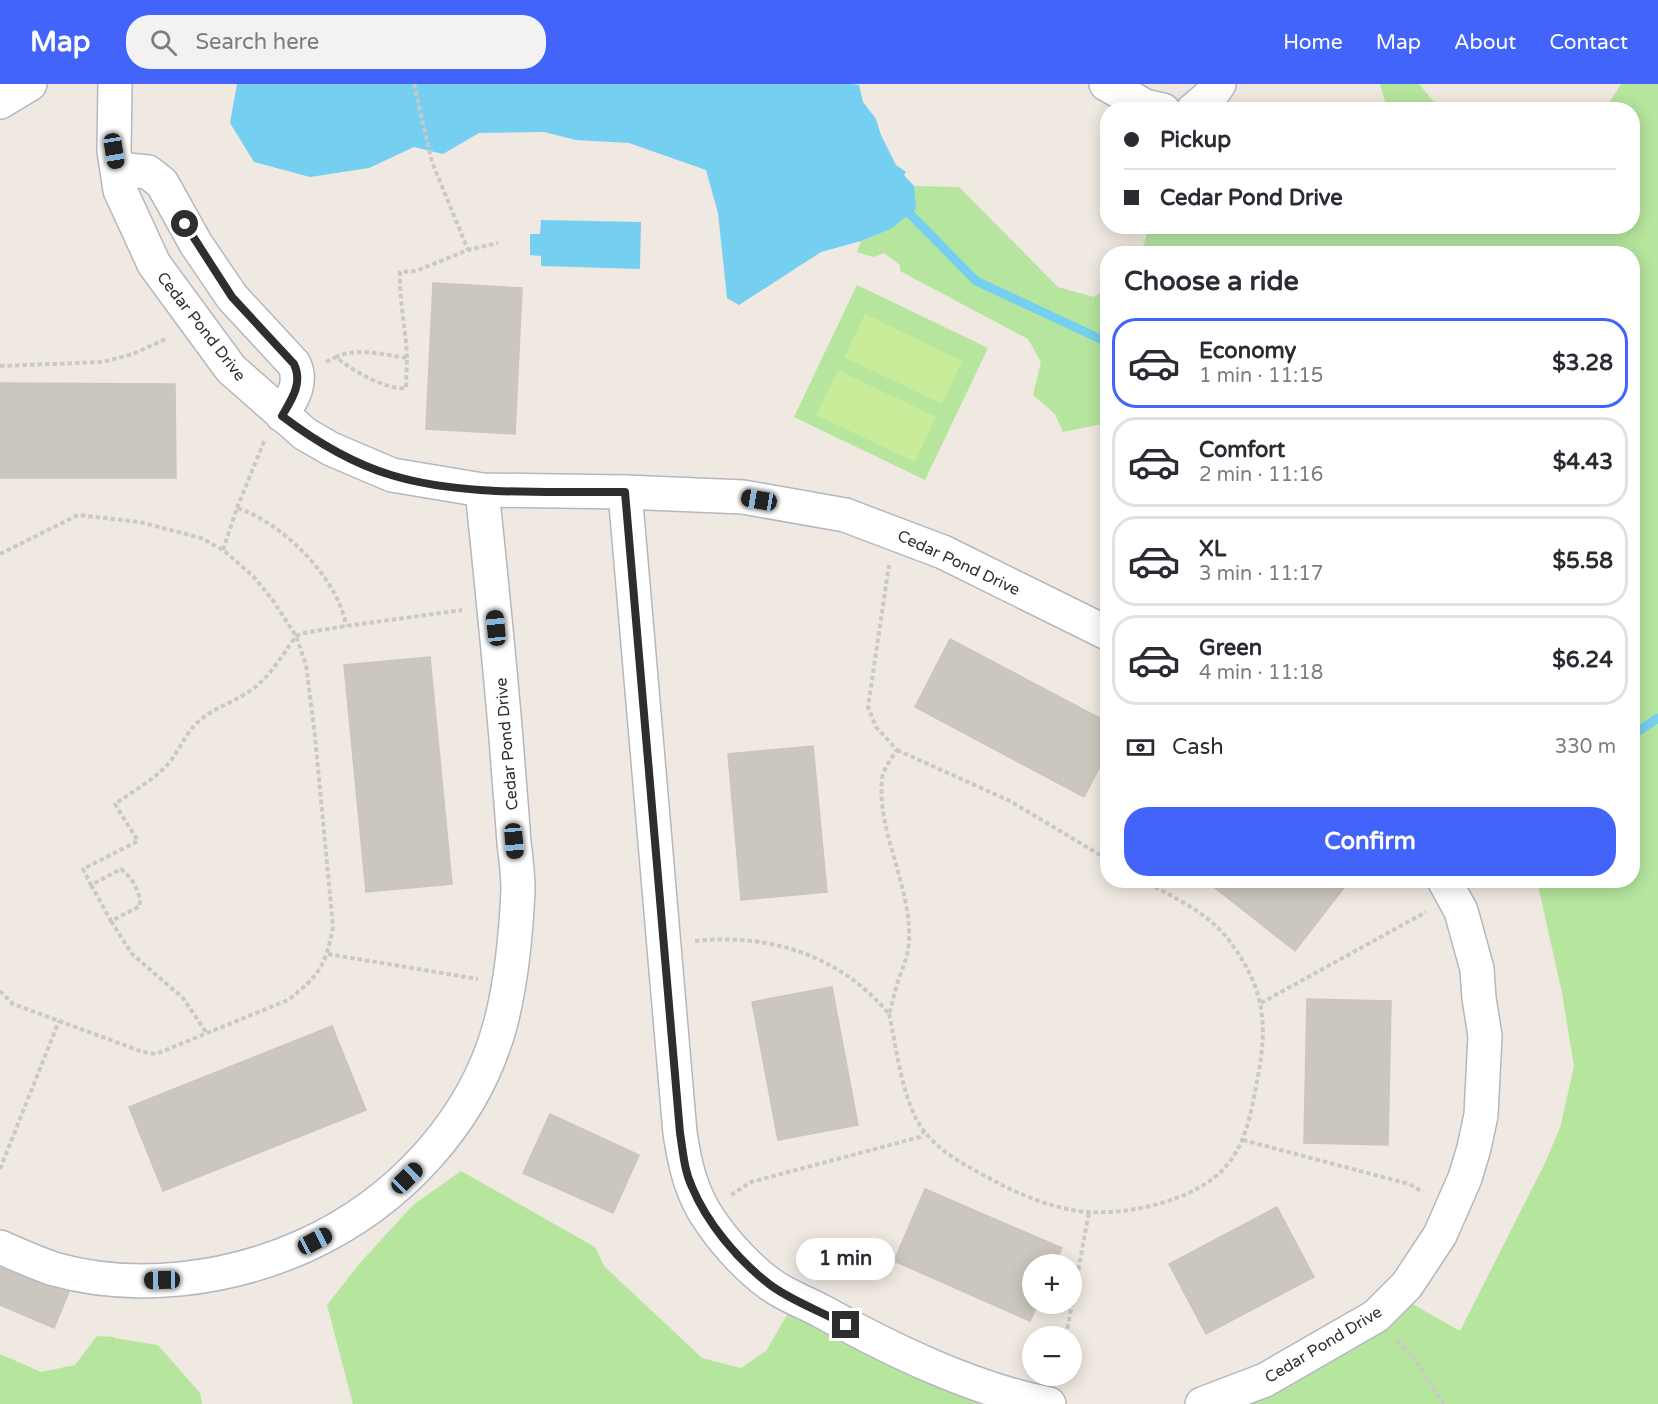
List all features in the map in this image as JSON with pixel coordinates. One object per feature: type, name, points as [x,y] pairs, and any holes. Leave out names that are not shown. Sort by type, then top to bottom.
[{"type":"street","points":[[0,102],[30,84]]},
{"type":"street","name":"Cedar Pond Drive","points":[[115,84],[114,151],[120,190],[154,264],[231,369],[305,434],[369,467],[421,482],[483,490],[625,492],[743,497],[845,515],[904,536],[1006,581],[1100,629]]},
{"type":"street","points":[[1106,84],[1139,102]]},
{"type":"street","points":[[1202,102],[1219,84]]},
{"type":"street","points":[[117,169],[148,172],[162,183],[196,244],[232,297],[294,364],[299,375],[295,393],[282,416]]},
{"type":"street","name":"Cedar Pond Drive","points":[[0,1248],[53,1269],[92,1277],[126,1280],[195,1278],[277,1258],[355,1220],[391,1193],[423,1163],[455,1120],[481,1074],[500,1025],[509,986],[518,887],[483,490]]},
{"type":"street","points":[[625,492],[683,1152],[691,1186],[712,1224],[738,1254],[769,1284],[912,1356],[1009,1395],[1049,1404]]},
{"type":"street","name":"Cedar Pond Drive","points":[[1202,1404],[1265,1380],[1376,1316],[1407,1285],[1440,1235],[1465,1178],[1477,1137],[1481,1115],[1485,1036],[1479,998],[1478,969],[1461,911],[1450,890]]},
{"type":"path","points":[[414,84],[432,162],[468,250]]},
{"type":"path","points":[[336,357],[362,374],[397,389],[406,388],[407,358],[399,296],[400,272],[416,271],[468,250],[498,243]]},
{"type":"path","points":[[0,366],[103,362],[133,354],[172,335],[194,321]]},
{"type":"path","points":[[299,375],[344,354],[364,353],[407,358]]},
{"type":"path","points":[[223,550],[237,508],[272,423],[282,416]]},
{"type":"path","points":[[237,508],[266,521],[294,542],[326,581],[344,613],[346,626]]},
{"type":"path","points":[[0,554],[78,515],[140,522],[201,538],[223,550],[260,584],[272,598],[296,636],[308,677],[333,927],[328,954],[323,965],[305,987],[288,1000],[156,1054],[143,1052],[13,1004],[0,991]]},
{"type":"path","points":[[904,536],[887,572],[868,707],[876,727],[897,750],[1010,801],[1100,855]]},
{"type":"path","points":[[206,1032],[183,998],[132,954],[82,869],[138,841],[115,804],[159,774],[171,760],[187,733],[200,720],[218,707],[245,694],[267,677],[296,636],[448,610],[494,609]]},
{"type":"path","points":[[897,750],[882,777],[883,797],[889,836],[906,894],[909,931],[907,961],[899,978],[889,1014],[911,1107],[924,1131],[949,1154],[1021,1194],[1089,1212],[1137,1208],[1188,1193],[1212,1179],[1227,1165],[1243,1140],[1253,1102],[1263,1046],[1264,1023],[1259,992],[1231,942],[1205,916],[1157,888]]},
{"type":"path","points":[[92,885],[121,869],[127,873],[141,896],[140,906],[111,921]]},
{"type":"path","points":[[1261,1003],[1416,917],[1450,890]]},
{"type":"path","points":[[664,943],[709,940],[760,941],[788,946],[810,954],[856,982],[889,1014]]},
{"type":"path","points":[[328,954],[462,975],[509,986]]},
{"type":"path","points":[[0,1168],[58,1021]]},
{"type":"path","points":[[712,1224],[729,1196],[751,1182],[920,1137],[924,1131]]},
{"type":"path","points":[[1243,1140],[1409,1184],[1450,1209]]},
{"type":"path","points":[[1068,1326],[1089,1212]]},
{"type":"path","points":[[1376,1316],[1415,1360],[1444,1404]]},
{"type":"green space","points":[[1380,84],[1419,84],[1434,102],[1385,102]]},
{"type":"green space","points":[[1621,84],[1658,84],[1658,1404],[1204,1404],[1400,1297],[1460,1331],[1544,1165],[1560,1128],[1574,1066],[1562,993],[1539,888],[1640,888],[1640,246],[1143,246],[1147,234],[1640,234],[1640,102],[1609,102]]},
{"type":"green space","points":[[914,186],[959,187],[1058,287],[1094,297],[1100,293],[1100,424],[1063,432],[1055,414],[1033,395],[1041,362],[1028,339],[900,271],[900,265],[884,253],[873,257],[857,252],[861,241],[891,229],[915,209]]},
{"type":"green space","points":[[857,285],[988,348],[925,480],[794,417]]},
{"type":"green space","points":[[865,314],[962,361],[942,404],[844,357]]},
{"type":"green space","points":[[838,370],[936,417],[915,462],[816,415]]},
{"type":"green space","points":[[461,1171],[595,1247],[604,1266],[702,1358],[741,1368],[766,1351],[797,1298],[1052,1404],[353,1404],[327,1305],[360,1263],[413,1205]]},
{"type":"green space","points":[[97,1336],[158,1345],[200,1393],[202,1404],[0,1404],[0,1354],[41,1372],[75,1365]]},
{"type":"water","points":[[237,84],[859,85],[863,102],[876,119],[896,165],[906,172],[904,175],[914,186],[916,209],[891,229],[861,241],[821,252],[739,305],[727,298],[718,213],[706,170],[629,143],[576,140],[544,132],[479,133],[443,154],[414,147],[369,168],[310,177],[254,162],[230,123]]},
{"type":"water","points":[[541,220],[641,222],[640,269],[541,266],[541,256],[530,255],[530,234],[540,234]]},
{"type":"building","points":[[433,283],[522,288],[515,434],[426,429]]},
{"type":"building","points":[[0,383],[175,384],[176,478],[0,478]]},
{"type":"building","points":[[950,639],[1100,718],[1100,766],[1084,797],[915,707]]},
{"type":"building","points":[[430,657],[452,884],[366,892],[344,665]]},
{"type":"building","points":[[813,746],[827,892],[741,900],[728,754]]},
{"type":"building","points":[[1215,888],[1344,888],[1295,951]]},
{"type":"building","points":[[832,987],[858,1125],[778,1140],[752,1002]]},
{"type":"building","points":[[1307,999],[1391,1001],[1388,1145],[1304,1143]]},
{"type":"building","points":[[332,1026],[366,1110],[163,1191],[129,1107]]},
{"type":"building","points":[[550,1114],[639,1155],[613,1213],[523,1173]]},
{"type":"building","points":[[925,1189],[1062,1248],[1059,1254],[1022,1254],[1022,1314],[1033,1314],[1030,1321],[894,1261]]},
{"type":"building","points":[[1277,1207],[1314,1277],[1206,1334],[1169,1264]]},
{"type":"building","points":[[0,1268],[69,1292],[54,1328],[0,1305]]},
{"type":"waterway","points":[[907,211],[976,281],[1100,339]]},
{"type":"waterway","points":[[1640,730],[1658,718]]},
{"type":"route","points":[[185,224],[232,297],[294,364],[299,375],[295,393],[282,416],[305,434],[369,467],[421,482],[483,490],[625,492],[680,1133],[686,1171],[691,1186],[712,1224],[738,1254],[769,1284],[846,1325]]}]
